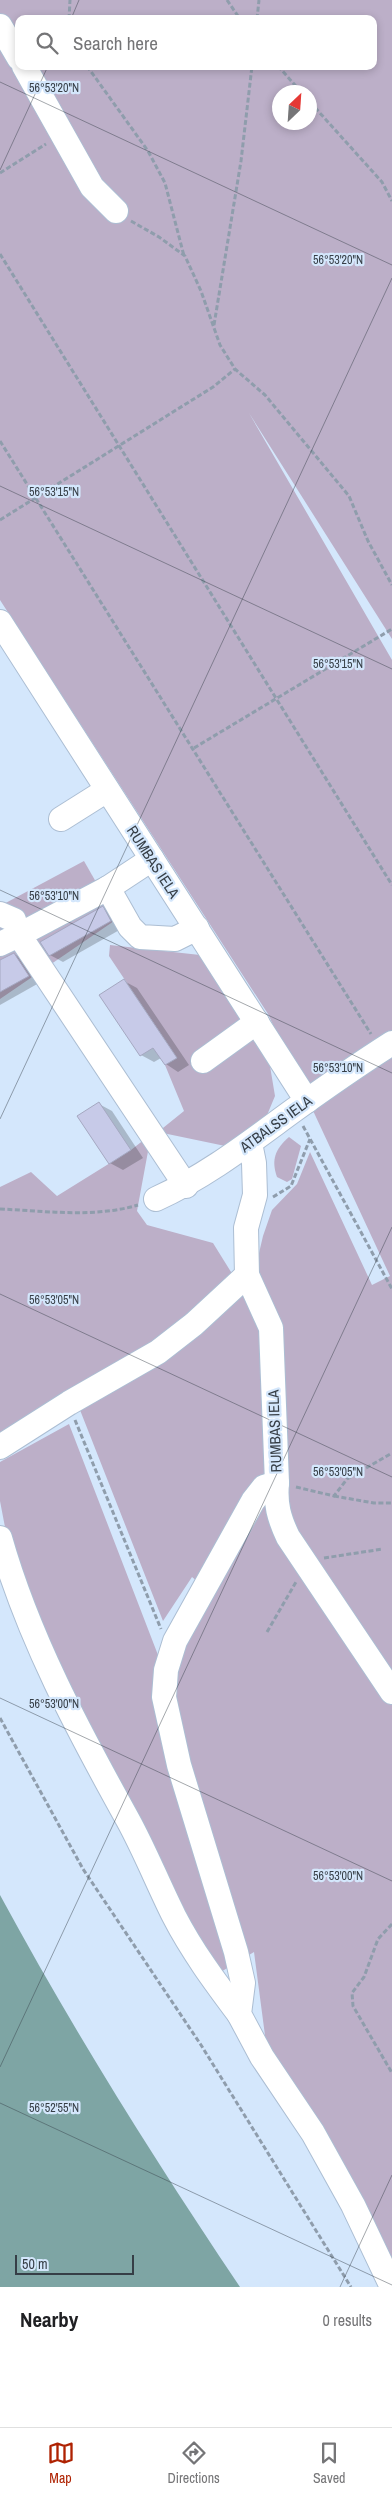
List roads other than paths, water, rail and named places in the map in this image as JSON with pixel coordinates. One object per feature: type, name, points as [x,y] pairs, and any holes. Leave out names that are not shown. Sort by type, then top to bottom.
[{"type":"street","points":[[0,26],[15,51]]},
{"type":"street","points":[[26,70],[63,132],[92,187],[116,212]]},
{"type":"street","name":"RUMBAS IELA","points":[[0,622],[257,1022],[301,1106]]},
{"type":"street","points":[[61,819],[107,790]]},
{"type":"street","points":[[9,940],[108,888],[152,859]]},
{"type":"street","points":[[108,888],[130,927],[140,937],[175,939],[197,928]]},
{"type":"street","points":[[0,914],[14,920],[9,940],[186,1186]]},
{"type":"street","points":[[203,1061],[257,1022]]},
{"type":"street","name":"ATBALSS IELA","points":[[156,1199],[186,1186],[250,1144],[386,1046]]},
{"type":"street","name":"RUMBAS IELA","points":[[250,1144],[254,1163],[255,1195],[246,1228],[247,1275],[271,1328],[277,1483],[276,1502],[280,1521],[288,1537],[392,1692]]},
{"type":"street","points":[[0,1446],[69,1402],[158,1352],[194,1324],[247,1275]]},
{"type":"street","points":[[239,2014],[243,1983],[236,1952],[179,1765],[164,1697],[166,1670],[175,1641],[253,1501],[264,1487],[277,1483]]},
{"type":"street","points":[[0,1538],[12,1579],[56,1682],[99,1771],[148,1859],[174,1916],[208,1973],[239,2014],[262,2057],[318,2141],[353,2205],[392,2287]]}]
